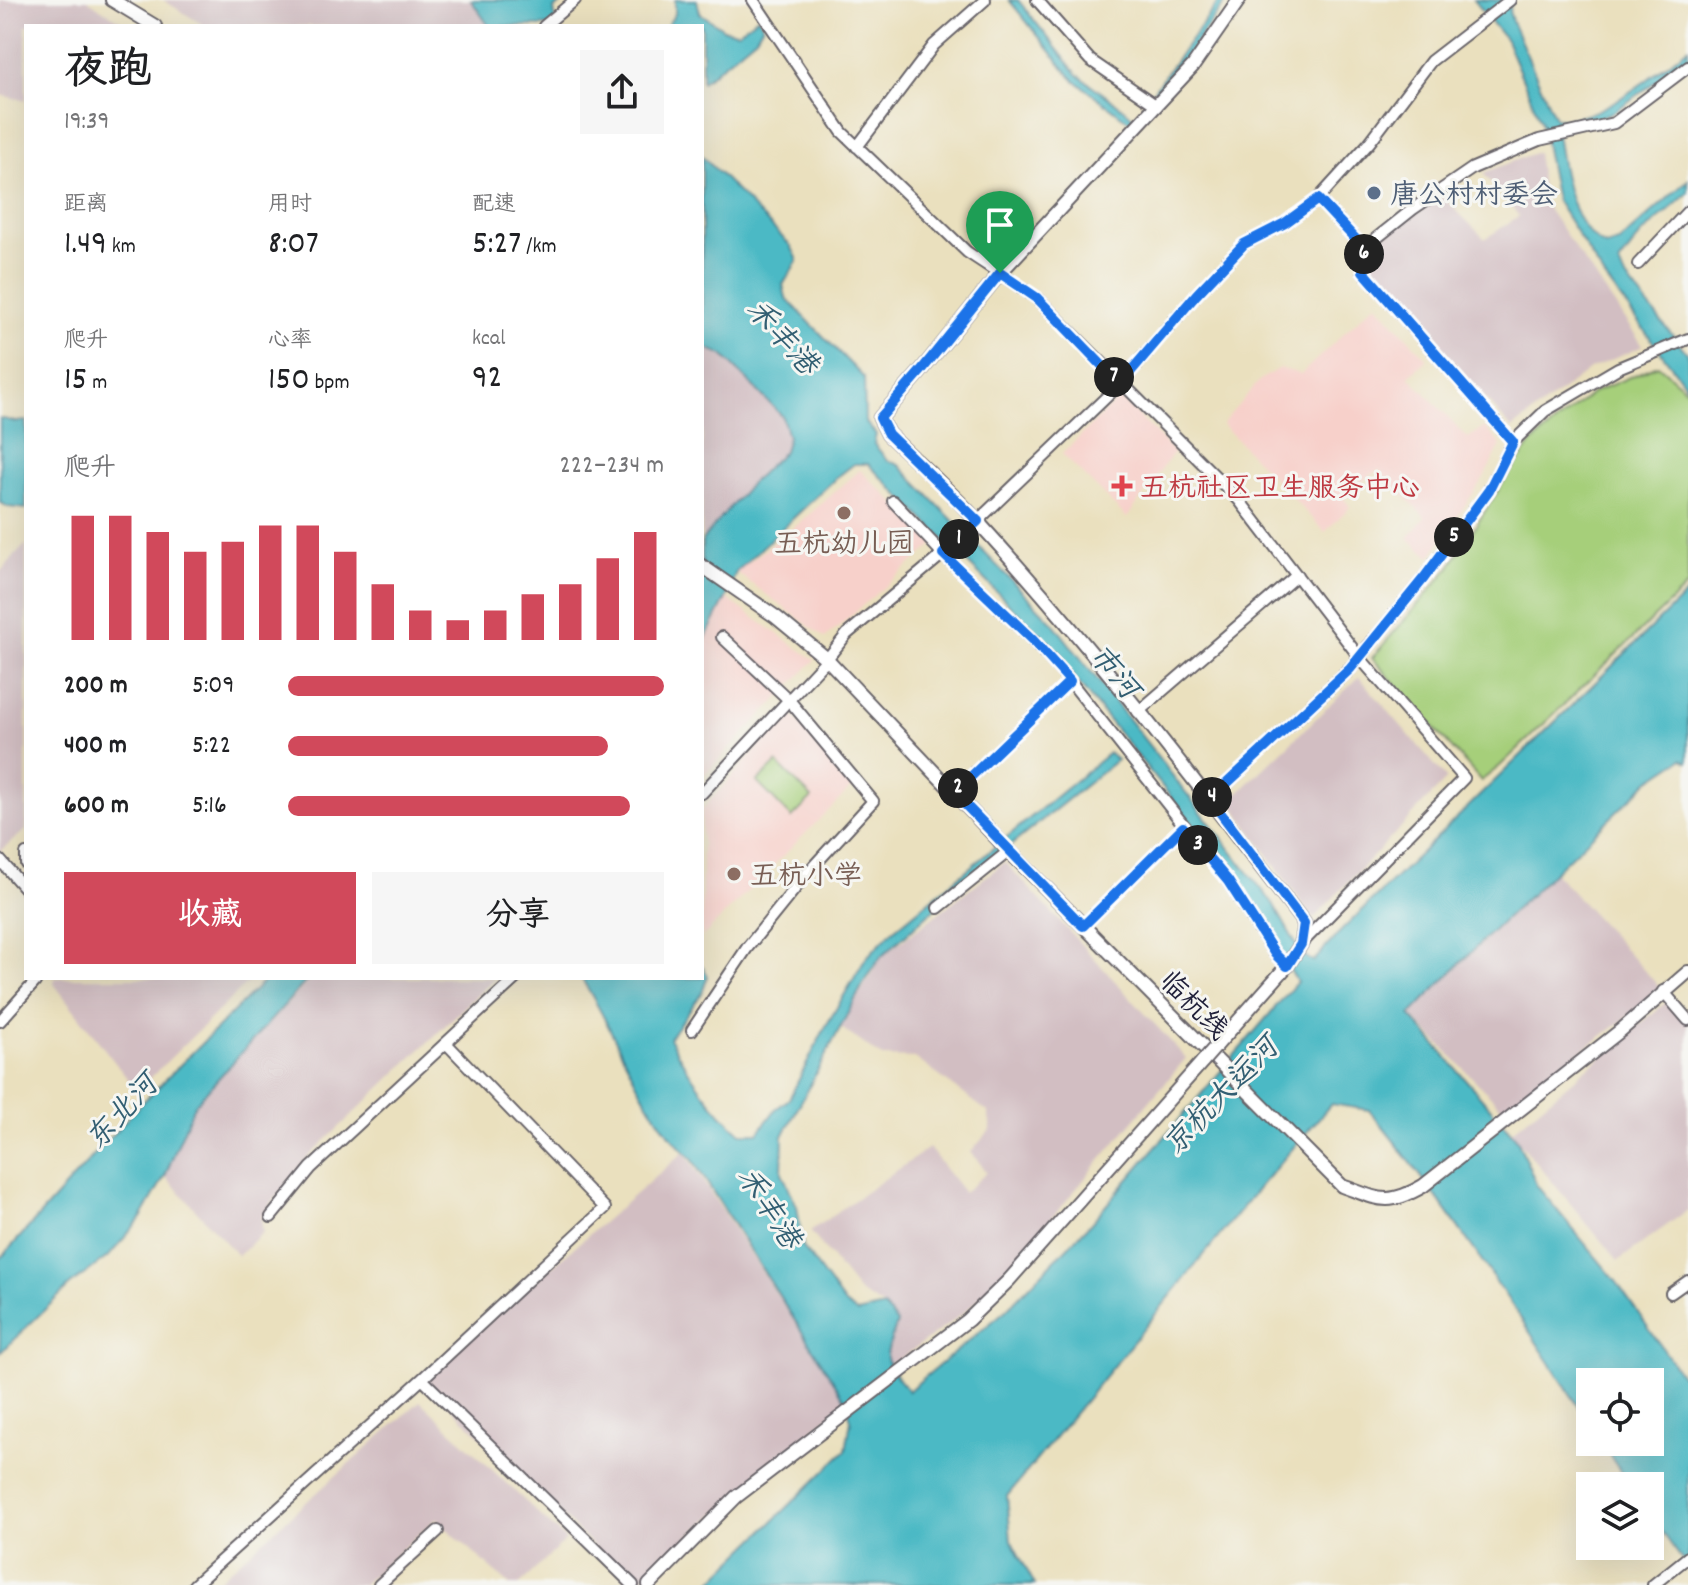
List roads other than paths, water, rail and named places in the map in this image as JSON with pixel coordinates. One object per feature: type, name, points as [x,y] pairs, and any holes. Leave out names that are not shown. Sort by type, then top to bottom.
[{"type":"street","points":[[112,0],[152,24]]},
{"type":"street","points":[[546,24],[575,0]]},
{"type":"street","points":[[649,1585],[736,1497],[968,1320],[1009,1280],[1287,965],[1301,944],[1464,778],[1360,658],[1239,500],[1037,298],[967,252],[842,132],[753,0]]},
{"type":"street","points":[[857,147],[934,45],[985,0]]},
{"type":"street","points":[[1239,0],[1193,66],[1000,273],[880,418],[888,434],[977,521],[1210,799],[1304,923],[1301,944]]},
{"type":"street","points":[[704,791],[847,634],[944,554],[1120,384],[1244,244],[1285,223],[1318,199],[1369,143],[1431,61],[1510,0]]},
{"type":"street","points":[[1044,2],[1090,60],[1157,106]]},
{"type":"street","points":[[1364,248],[1413,209],[1473,168],[1539,140],[1614,123],[1688,67]]},
{"type":"street","points":[[1318,199],[1364,248],[1363,271],[1513,442]]},
{"type":"street","points":[[1638,264],[1688,211]]},
{"type":"street","points":[[1210,799],[1303,715],[1360,658],[1489,490],[1513,442],[1545,411],[1618,368],[1688,339]]},
{"type":"street","points":[[893,501],[1070,681],[1228,881],[1275,954],[1287,965]]},
{"type":"street","name":"临杭线","points":[[704,567],[776,617],[827,659],[1009,851],[1342,1186],[1384,1201],[1423,1186],[1620,1031],[1688,972]]},
{"type":"street","points":[[1138,712],[1297,575]]},
{"type":"street","points":[[692,1030],[756,937],[810,870],[873,801],[789,700],[722,637]]},
{"type":"street","points":[[954,793],[1070,681]]},
{"type":"street","points":[[1083,926],[1183,827]]},
{"type":"street","points":[[938,908],[1009,851]]},
{"type":"street","points":[[0,860],[24,888]]},
{"type":"street","points":[[0,1021],[36,980]]},
{"type":"street","points":[[271,1217],[311,1168],[514,980]]},
{"type":"street","points":[[1663,991],[1688,1020]]},
{"type":"street","points":[[194,1585],[605,1208],[446,1043]]},
{"type":"street","points":[[1671,1293],[1688,1281]]},
{"type":"street","points":[[422,1379],[633,1585]]},
{"type":"street","points":[[379,1585],[438,1531]]},
{"type":"street","points":[[1653,1585],[1688,1557]]},
{"type":"water","points":[[471,0],[567,0],[554,9],[556,24],[488,24]]},
{"type":"water","points":[[675,0],[697,0],[700,13],[725,30],[738,32],[758,17],[763,25],[756,37],[704,80],[704,24],[668,24],[675,14]]},
{"type":"water","points":[[1009,0],[1018,0],[1078,75],[1128,112],[1134,118],[1131,123],[1073,79]]},
{"type":"water","points":[[1220,0],[1227,0],[1161,91],[1154,90]]},
{"type":"water","points":[[1474,0],[1512,0],[1509,11],[1513,24],[1555,118],[1589,114],[1607,106],[1688,48],[1688,58],[1615,111],[1557,133],[1565,179],[1576,212],[1594,238],[1606,246],[1619,242],[1688,180],[1688,193],[1641,235],[1619,264],[1624,276],[1688,354],[1688,388],[1605,278],[1556,200],[1541,122],[1506,40]]},
{"type":"water","points":[[704,158],[791,246],[798,260],[783,285],[786,298],[864,378],[865,422],[876,434],[874,444],[887,460],[899,465],[1053,623],[1274,905],[1301,953],[1313,962],[1688,592],[1688,762],[1682,759],[1649,781],[1410,1015],[1517,1139],[1537,1186],[1616,1281],[1688,1385],[1688,1568],[1664,1535],[1664,1472],[1621,1472],[1610,1456],[1664,1456],[1664,1368],[1576,1368],[1576,1403],[1457,1225],[1369,1110],[1331,1104],[1007,1496],[1011,1540],[1035,1585],[708,1585],[846,1450],[851,1420],[846,1401],[692,1159],[658,1119],[582,980],[704,980],[704,969],[708,976],[702,993],[669,1038],[692,1076],[720,1112],[741,1133],[758,1133],[776,1109],[789,1099],[826,1026],[866,958],[889,934],[1109,753],[1117,760],[954,891],[881,957],[868,975],[783,1136],[782,1173],[797,1206],[803,1247],[845,1304],[857,1313],[884,1307],[897,1323],[887,1359],[908,1391],[1005,1311],[1091,1223],[1297,982],[1267,930],[1192,823],[1037,632],[868,464],[854,464],[836,478],[736,572],[704,641],[704,538],[751,483],[784,451],[788,437],[782,416],[723,355],[704,347]]},
{"type":"water","points":[[0,418],[24,421],[24,509],[0,503]]},
{"type":"water","points":[[265,980],[307,980],[194,1105],[165,1176],[141,1218],[110,1255],[69,1286],[0,1353],[0,1259],[135,1110]]},
{"type":"place","name":"唐公村村委会","points":[[1374,193]]},
{"type":"place","name":"五杭社区卫生服务中心","points":[[1122,486]]},
{"type":"place","name":"五杭幼儿园","points":[[844,513]]},
{"type":"place","name":"五杭小学","points":[[734,874]]},
{"type":"water label","name":"禾丰港","points":[[783,336]]},
{"type":"water label","name":"市河","points":[[1115,671]]},
{"type":"water label","name":"京杭大运河","points":[[1220,1095]]},
{"type":"water label","name":"东北河","points":[[121,1111]]},
{"type":"water label","name":"禾丰港","points":[[770,1207]]}]
